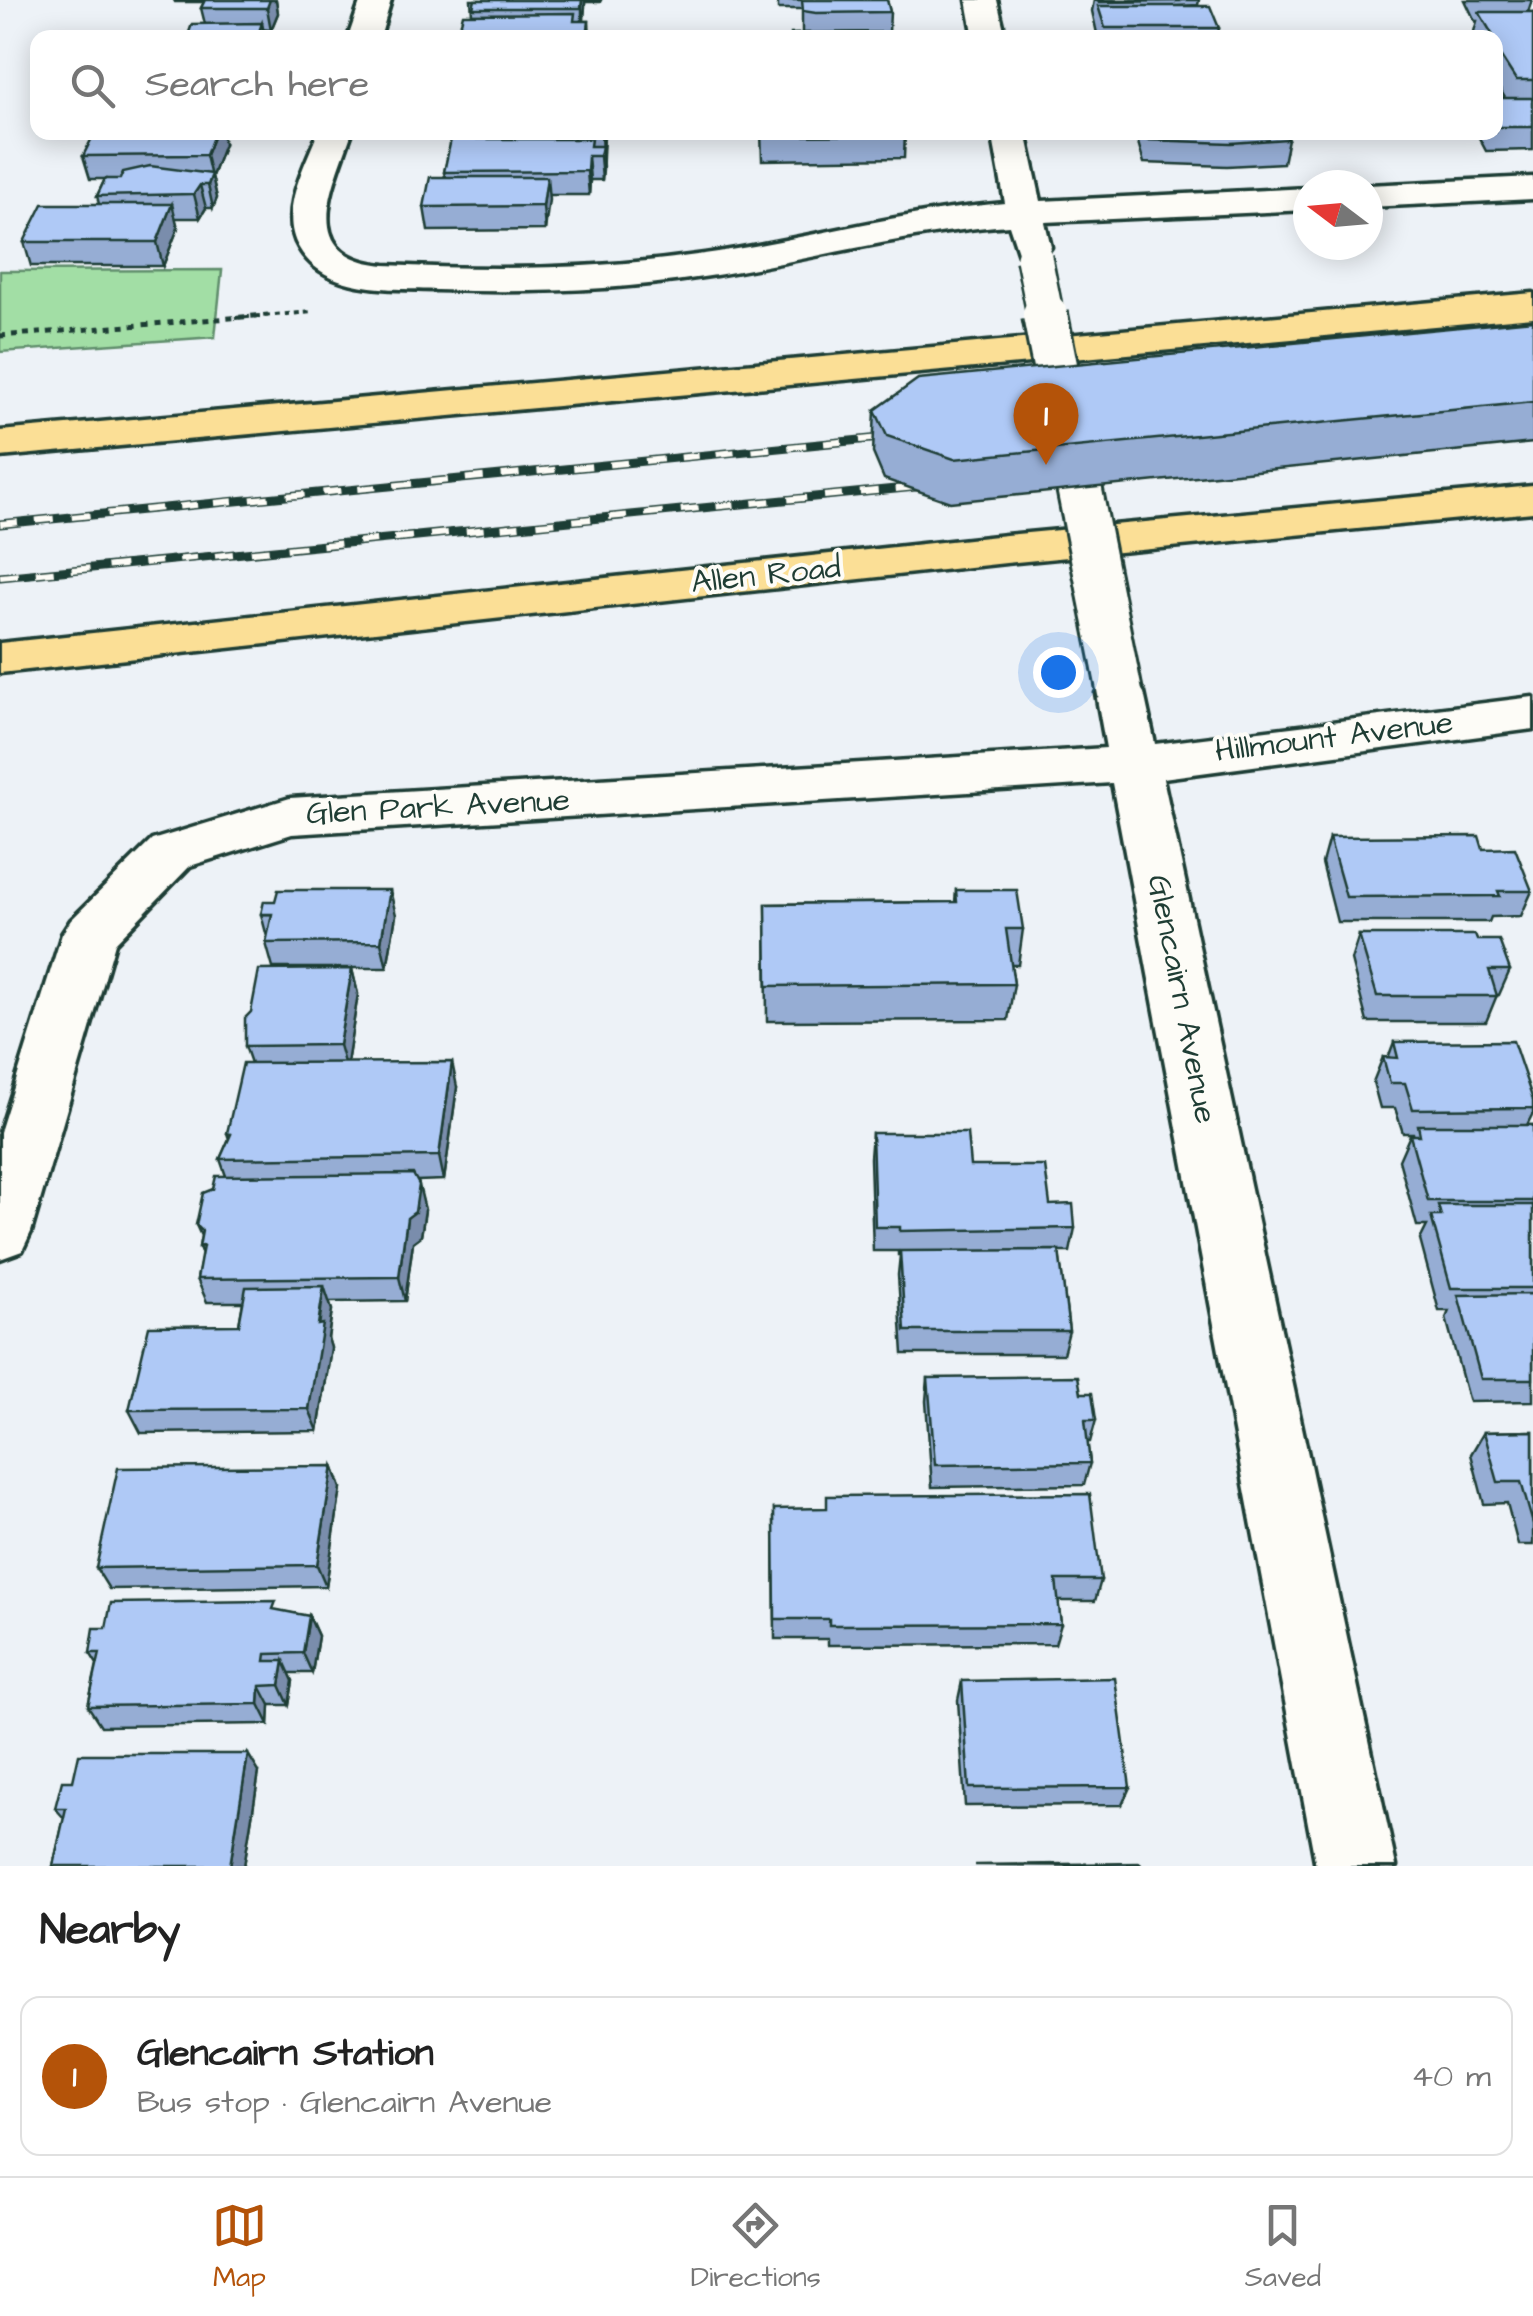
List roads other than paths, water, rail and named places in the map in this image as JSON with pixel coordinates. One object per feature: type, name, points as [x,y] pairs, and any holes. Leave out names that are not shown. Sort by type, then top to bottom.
[{"type":"highway","points":[[0,444],[1533,305]]},
{"type":"highway","name":"Allen Road","points":[[0,658],[1006,549],[1533,499]]},
{"type":"street","points":[[367,30],[376,0]]},
{"type":"street","points":[[982,0],[988,30]]},
{"type":"street","points":[[333,140],[307,224],[327,260],[354,272],[371,274],[552,280],[736,261],[914,224],[1293,200]]},
{"type":"street","name":"Glencairn Avenue","points":[[1011,140],[1356,1866]]},
{"type":"street","points":[[1383,195],[1533,188]]},
{"type":"street","name":"Hillmount Avenue","points":[[1135,764],[1533,713]]},
{"type":"street","name":"Glen Park Avenue","points":[[0,1232],[90,934],[171,853],[290,816],[1135,764]]},
{"type":"railway","points":[[0,524],[901,436]]},
{"type":"railway","points":[[0,577],[936,485]]},
{"type":"place","name":"Glencairn Station","points":[[1046,465]]}]
